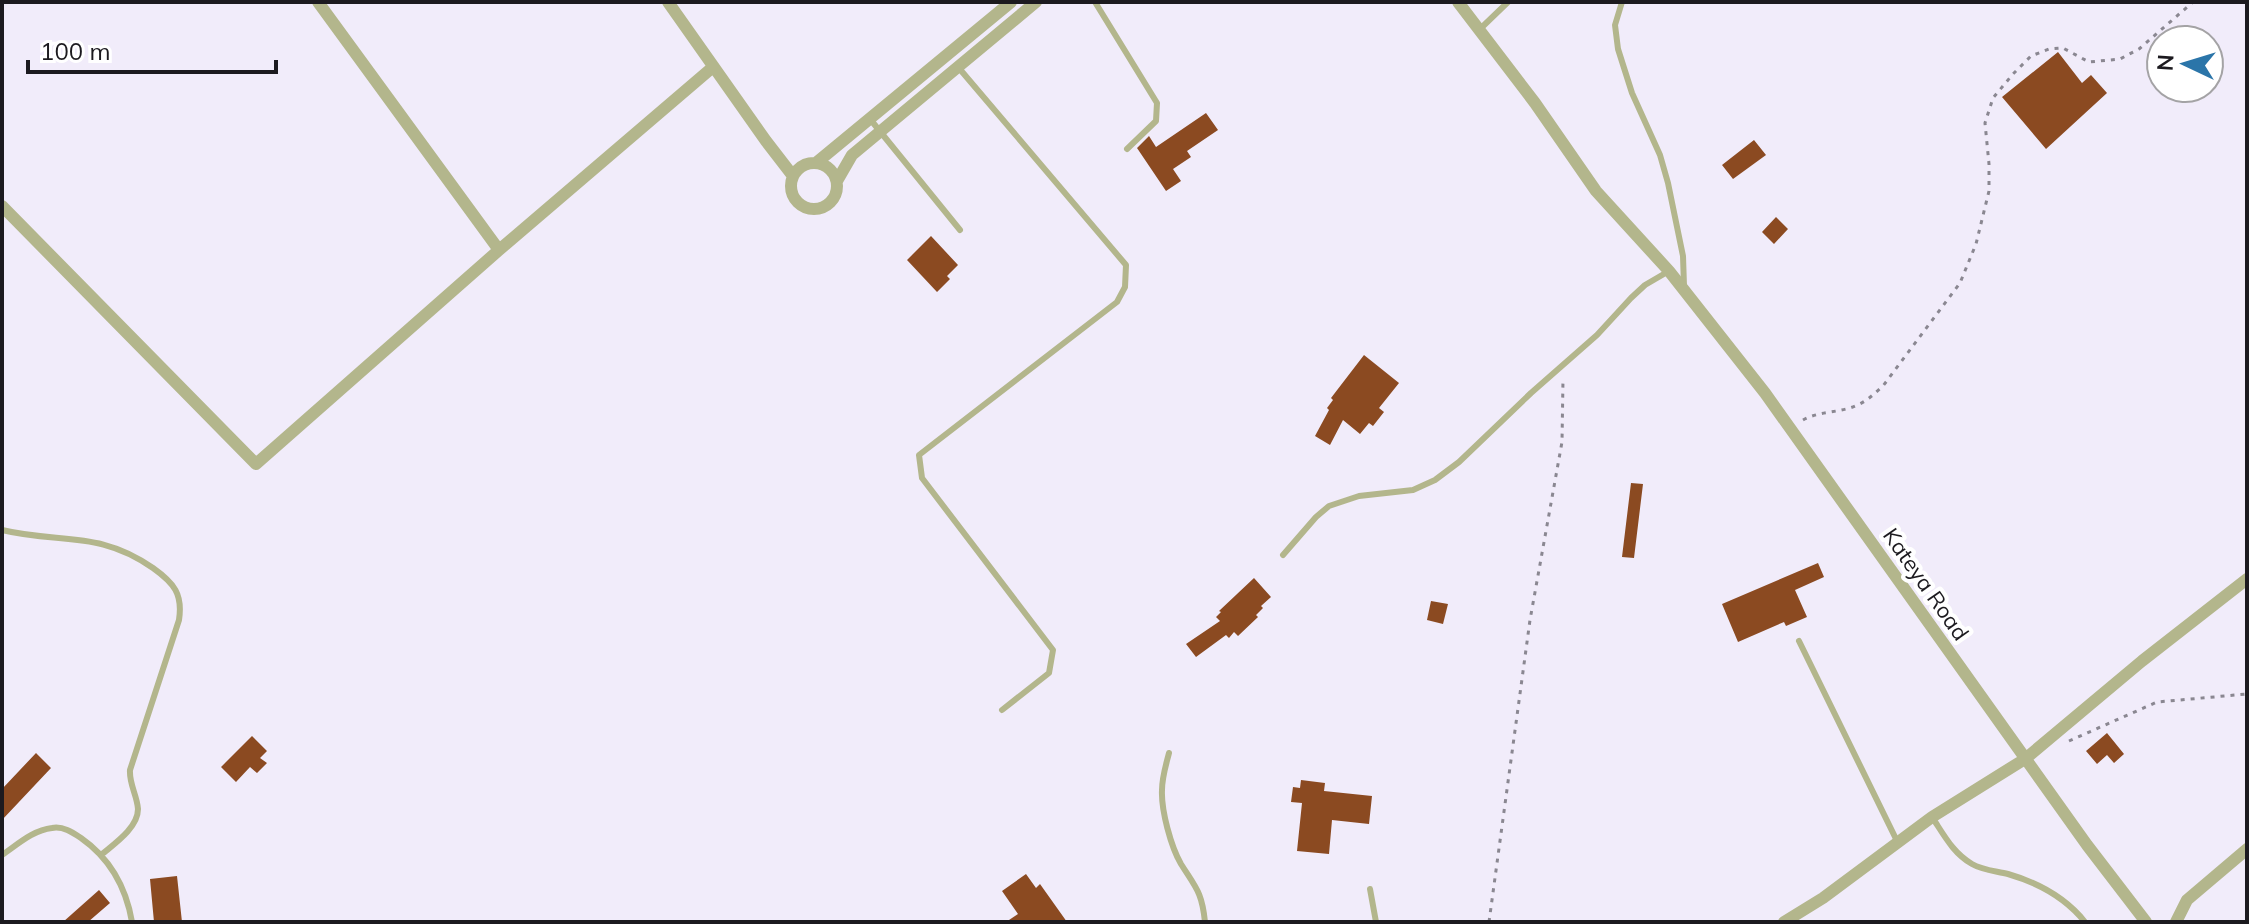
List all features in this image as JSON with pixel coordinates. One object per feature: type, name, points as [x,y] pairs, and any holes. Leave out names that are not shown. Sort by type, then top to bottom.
[{"type":"street","points":[[318,2],[499,250]]},
{"type":"street","points":[[668,2],[793,176]]},
{"type":"street","points":[[1011,2],[816,163],[800,167],[791,182],[797,202],[816,209],[829,204],[836,194],[837,181],[852,155],[1036,2]]},
{"type":"street","name":"Kateya Road","points":[[1458,2],[1535,103],[1596,191],[1669,271],[1765,393],[2025,759],[2146,922]]},
{"type":"street","points":[[2,206],[256,464],[713,67]]},
{"type":"street","points":[[816,163],[827,167],[837,181]]},
{"type":"street","points":[[1784,922],[1823,898],[1932,817],[2025,759],[2142,661],[2247,579]]},
{"type":"street","points":[[2176,922],[2187,900],[2247,849]]},
{"type":"lane","points":[[1095,2],[1157,103],[1156,121],[1127,149]]},
{"type":"lane","points":[[1479,30],[1508,2]]},
{"type":"lane","points":[[1622,2],[1615,25],[1618,49],[1632,93],[1664,169],[1683,256],[1684,290]]},
{"type":"lane","points":[[958,67],[1126,265],[1125,287],[1117,302],[919,455],[922,478],[1053,650],[1049,673],[1002,710]]},
{"type":"lane","points":[[870,119],[960,230]]},
{"type":"lane","points":[[1283,555],[1329,506],[1359,496],[1413,490],[1435,480],[1563,367],[1645,285],[1669,271]]},
{"type":"lane","points":[[2,530],[88,540],[116,547],[165,577],[177,592],[181,605],[179,620],[130,770],[129,781],[138,810],[136,820],[101,855]]},
{"type":"lane","points":[[1799,641],[1897,841]]},
{"type":"lane","points":[[1169,753],[1163,777],[1162,801],[1180,862],[1196,885],[1205,922]]},
{"type":"lane","points":[[1932,817],[1948,843],[1974,865],[2052,891],[2073,907],[2085,922]]},
{"type":"lane","points":[[2,855],[38,831],[55,827],[70,831],[101,855],[116,873],[128,901],[132,922]]},
{"type":"lane","points":[[1370,889],[1376,922]]},
{"type":"path","points":[[1790,427],[1809,417],[1853,407],[1875,393],[1960,283],[1976,244],[1989,191],[1985,123],[1993,98],[2013,74],[2031,56],[2049,49],[2063,48],[2089,62],[2120,59],[2139,49],[2193,2]]},
{"type":"path","points":[[1489,922],[1530,620],[1562,442],[1563,367]]},
{"type":"path","points":[[2063,744],[2157,702],[2247,694]]},
{"type":"building","points":[[2058,52],[2082,83],[2091,75],[2107,93],[2046,149],[2002,97]]},
{"type":"building","points":[[1206,113],[1218,130],[1187,151],[1191,157],[1173,169],[1181,181],[1166,191],[1137,148],[1149,136],[1156,147]]},
{"type":"building","points":[[1754,140],[1766,155],[1733,179],[1722,165]]},
{"type":"building","points":[[1776,217],[1788,229],[1774,244],[1762,232]]},
{"type":"building","points":[[931,236],[958,265],[937,292],[907,260]]},
{"type":"building","points":[[1364,355],[1399,383],[1379,408],[1384,412],[1373,426],[1369,423],[1360,434],[1343,420],[1330,445],[1315,436],[1329,410],[1331,398]]},
{"type":"building","points":[[1631,483],[1643,484],[1634,558],[1622,557]]},
{"type":"building","points":[[1818,563],[1824,577],[1795,590],[1807,617],[1786,626],[1784,622],[1738,642],[1722,604]]},
{"type":"building","points":[[1254,578],[1271,597],[1261,606],[1263,608],[1256,615],[1258,617],[1238,636],[1234,632],[1229,638],[1226,635],[1196,657],[1186,644],[1220,621],[1216,617],[1219,611]]},
{"type":"building","points":[[1431,601],[1448,604],[1443,624],[1427,620]]},
{"type":"building","points":[[2107,733],[2124,754],[2114,763],[2107,755],[2097,764],[2086,751]]},
{"type":"building","points":[[252,736],[267,751],[260,758],[267,763],[257,773],[250,767],[236,782],[221,767]]},
{"type":"building","points":[[36,753],[51,768],[2,820],[2,789]]},
{"type":"building","points":[[1301,780],[1325,783],[1324,791],[1372,796],[1369,824],[1332,820],[1329,854],[1297,851],[1302,803],[1291,802],[1293,787],[1300,788]]},
{"type":"building","points":[[1026,874],[1036,888],[1040,884],[1067,922],[1006,922],[1018,914],[1002,891]]},
{"type":"building","points":[[177,876],[182,922],[154,922],[150,879]]},
{"type":"building","points":[[99,890],[110,903],[88,922],[63,922]]}]
